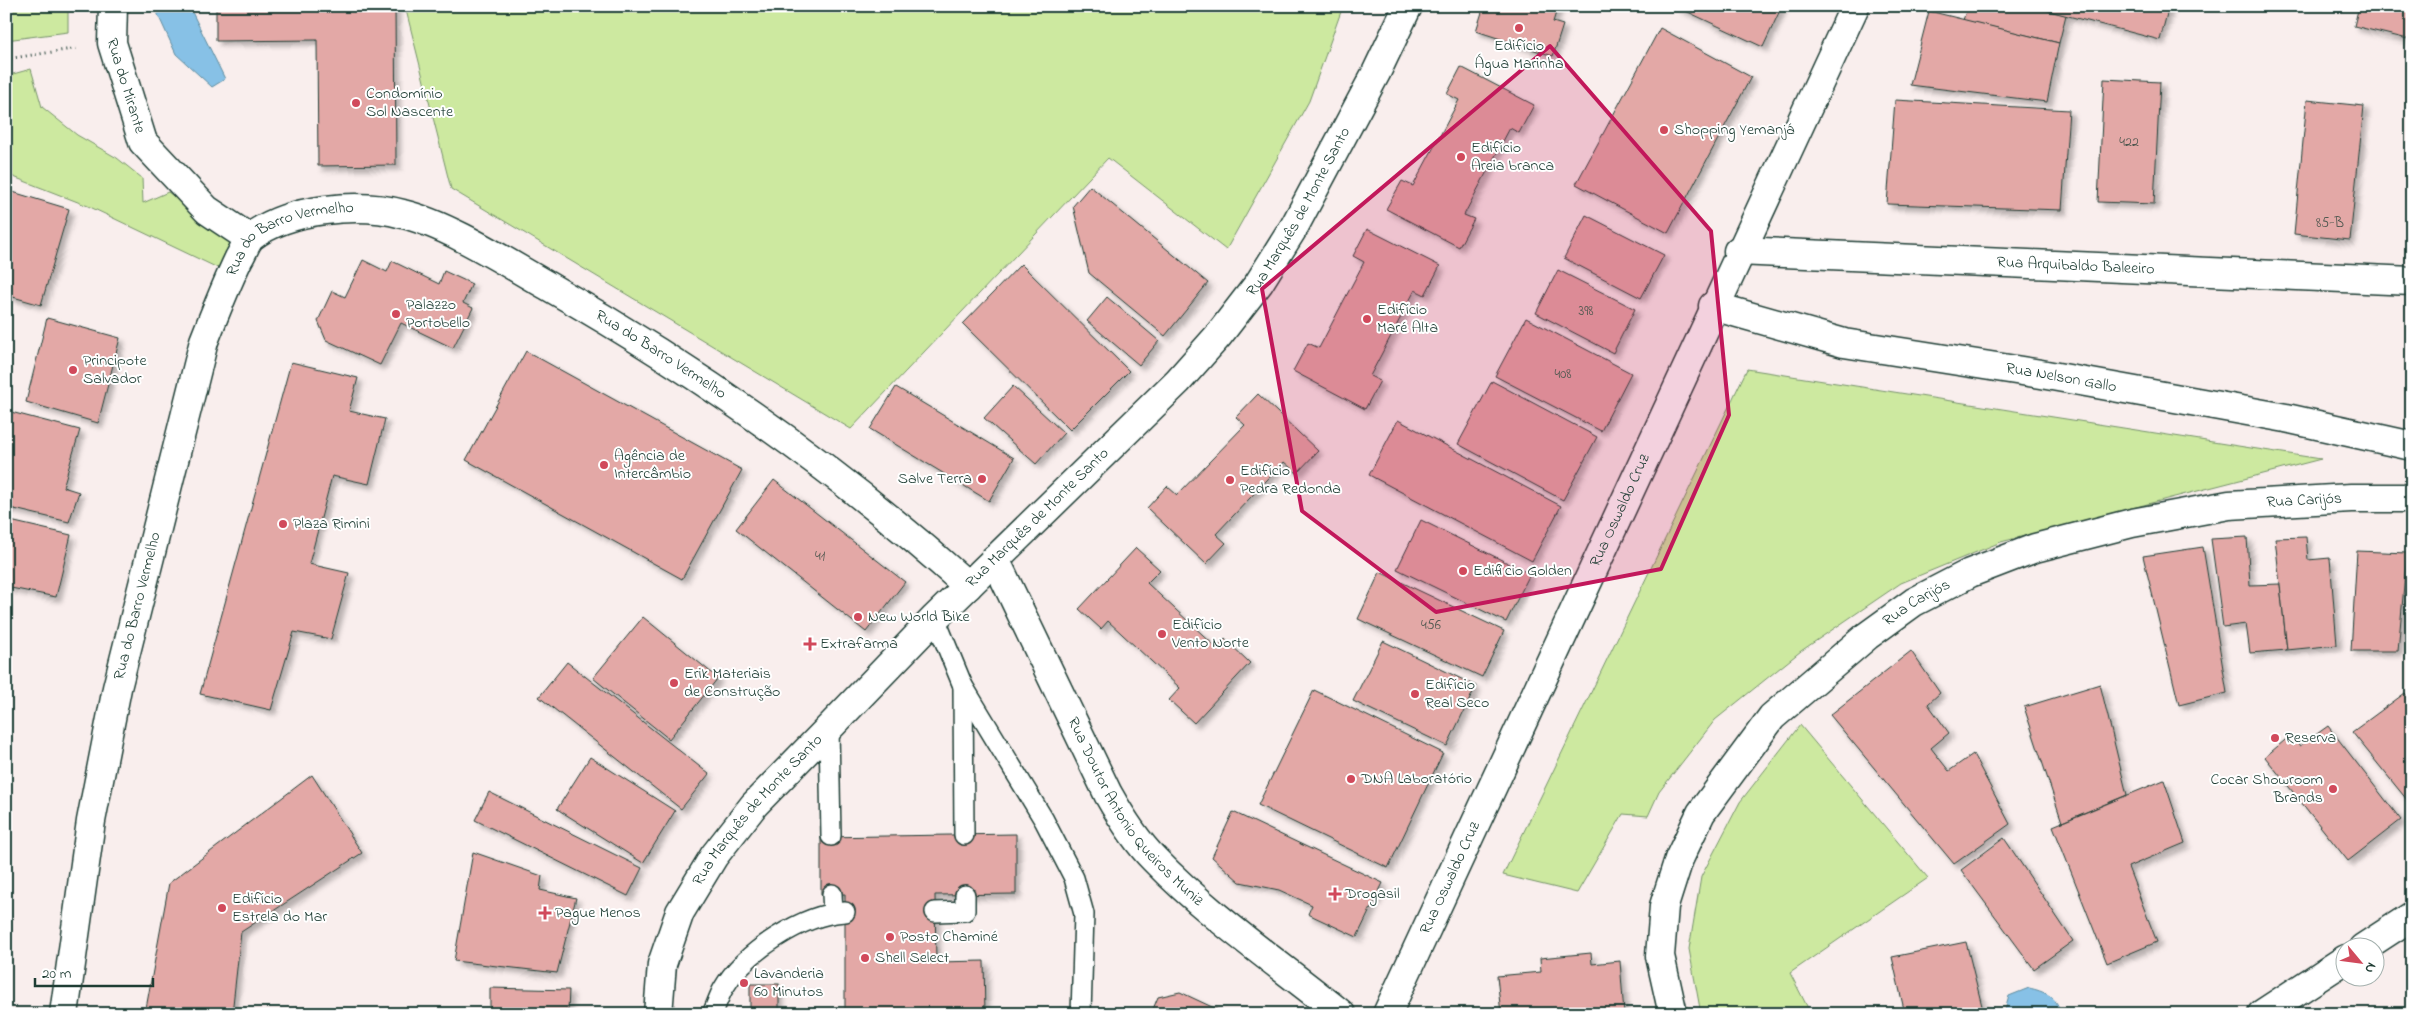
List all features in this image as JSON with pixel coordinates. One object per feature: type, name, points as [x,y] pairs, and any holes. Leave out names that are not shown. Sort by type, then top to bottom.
[{"type":"street","name":"Rua do Mirante","points":[[113,6],[112,43],[143,142],[207,210],[250,238]]},
{"type":"street","name":"Rua Marquês de Monte Santo","points":[[658,1014],[662,964],[680,912],[714,856],[754,805],[935,618],[1178,380],[1218,336],[1259,283],[1294,227],[1376,74],[1408,6]]},
{"type":"street","name":"Rua Oswaldo Cruz","points":[[1386,1014],[1522,726],[1738,251],[1854,6]]},
{"type":"street","name":"Rua do Barro Vermelho","points":[[64,1014],[91,821],[117,688],[204,342],[224,288],[250,238],[288,217],[322,211],[361,208],[403,214],[441,229],[488,252],[627,331],[784,436],[863,495],[913,536],[968,586]]},
{"type":"street","name":"Rua Arquibaldo Baleeiro","points":[[1738,251],[2412,281]]},
{"type":"street","name":"Rua Nelson Gallo","points":[[1713,306],[1844,343],[2041,374],[2266,415],[2412,446]]},
{"type":"street","name":"Rua Carijós","points":[[1673,1014],[1660,956],[1664,906],[1679,859],[1700,813],[1772,717],[1867,636],[1914,602],[1970,573],[2036,548],[2132,523],[2229,505],[2351,498],[2412,498]]},
{"type":"street","name":"Rua Doutor Antonio Queiros Muniz","points":[[996,559],[1108,794],[1127,827],[1153,859],[1205,907],[1341,1014]]},
{"type":"street","points":[[2379,938],[2412,916]]},
{"type":"street","points":[[2262,1014],[2336,966]]},
{"type":"lane","points":[[935,618],[962,686],[1044,820],[1074,878],[1084,914],[1081,1014]]},
{"type":"lane","points":[[962,686],[964,835]]},
{"type":"lane","points":[[829,728],[831,836]]},
{"type":"lane","points":[[935,912],[965,911],[965,894]]},
{"type":"lane","points":[[712,1014],[724,987],[758,948],[796,926],[837,906]]},
{"type":"path","points":[[6,59],[112,43]]},
{"type":"highlighted area","points":[[1550,46],[1711,231],[1729,415],[1661,569],[1436,612],[1302,511],[1262,289]]},
{"type":"green space","points":[[6,6],[68,6],[68,32],[6,40]]},
{"type":"green space","points":[[405,6],[1343,6],[1309,101],[1226,250],[1108,158],[851,429],[451,189]]},
{"type":"green space","points":[[31,69],[42,107],[77,135],[117,158],[142,178],[143,203],[168,192],[235,243],[222,270],[88,206],[6,174],[6,76]]},
{"type":"green space","points":[[1747,369],[2321,459],[2001,542],[1901,583],[1801,651],[1715,720],[1659,792],[1648,816],[1623,814],[1577,893],[1503,875]]},
{"type":"green space","points":[[1800,725],[1928,878],[1790,973],[1811,1014],[1701,1014],[1689,949],[1701,877],[1740,802]]},
{"type":"water","points":[[154,6],[189,6],[225,79],[212,87],[176,54]]},
{"type":"water","points":[[2029,988],[2045,993],[2053,999],[2057,1003],[2060,1014],[2004,1014],[2009,996]]},
{"type":"building","name":"Condomínio Sol Nascente","points":[[216,6],[395,6],[396,165],[318,166],[317,40],[216,41]]},
{"type":"building","name":"Edifício Água Marinha","points":[[1484,6],[1558,6],[1553,22],[1563,25],[1553,56],[1476,31]]},
{"type":"building","points":[[1675,6],[1782,6],[1763,47]]},
{"type":"building","points":[[1968,6],[2030,6],[2066,15],[2059,43],[1963,20]]},
{"type":"building","points":[[2030,6],[2169,6],[2160,40]]},
{"type":"building","points":[[2359,6],[2412,6],[2412,40],[2354,26]]},
{"type":"building","points":[[1929,11],[2059,43],[2047,102],[1910,85]]},
{"type":"building","name":"Shopping Yemanjá","points":[[1660,28],[1751,77],[1668,233],[1576,184]]},
{"type":"building","name":"Edifício Areia branca","points":[[1461,67],[1534,105],[1519,133],[1510,128],[1464,215],[1474,219],[1459,247],[1386,209],[1402,181],[1413,186],[1459,100],[1447,94]]},
{"type":"building","points":[[2104,79],[2160,82],[2154,204],[2098,202]]},
{"type":"building","points":[[1895,100],[2069,110],[2062,210],[1887,204]]},
{"type":"building","points":[[2307,100],[2364,106],[2350,240],[2294,234]]},
{"type":"building","points":[[1090,186],[1208,283],[1165,336],[1089,273],[1073,206]]},
{"type":"building","points":[[6,190],[69,209],[41,305],[6,295]]},
{"type":"building","points":[[1586,215],[1664,255],[1641,298],[1564,258]]},
{"type":"building","name":"Edifício Maré Alta","points":[[1367,229],[1440,266],[1425,295],[1415,290],[1370,376],[1380,381],[1365,409],[1293,371],[1308,343],[1319,348],[1364,262],[1353,256]]},
{"type":"building","name":"Palazzo Portobello","points":[[363,260],[387,272],[392,261],[439,284],[444,271],[472,284],[463,303],[473,308],[453,348],[401,323],[380,365],[326,340],[318,321],[332,291],[345,297]]},
{"type":"building","points":[[1021,264],[1129,371],[1070,430],[963,324]]},
{"type":"building","points":[[1558,270],[1635,309],[1613,353],[1536,313]]},
{"type":"building","points":[[1107,297],[1159,341],[1139,365],[1087,321]]},
{"type":"building","name":"Principote Salvador","points":[[47,318],[120,338],[98,423],[26,402]]},
{"type":"building","points":[[1526,318],[1631,373],[1601,431],[1495,376]]},
{"type":"building","name":"Agência de Intercâmbio","points":[[526,351],[742,470],[682,579],[466,460]]},
{"type":"building","name":"Plaza Rimini","points":[[291,362],[358,378],[349,411],[385,419],[369,484],[332,476],[309,564],[349,573],[331,639],[294,632],[271,710],[200,694]]},
{"type":"building","points":[[1492,381],[1597,437],[1563,500],[1458,444]]},
{"type":"building","points":[[1013,386],[1064,433],[1036,464],[984,418]]},
{"type":"building","points":[[896,387],[1014,458],[989,501],[870,429]]},
{"type":"building","name":"Edifício Pedra Redonda","points":[[1258,394],[1318,451],[1297,473],[1284,462],[1216,534],[1226,543],[1206,564],[1147,508],[1167,486],[1177,495],[1245,425],[1236,417]]},
{"type":"building","points":[[7,411],[80,430],[63,487],[79,492],[69,522],[6,507]]},
{"type":"building","points":[[1398,420],[1561,506],[1532,561],[1369,475]]},
{"type":"building","points":[[774,480],[905,582],[866,632],[736,529]]},
{"type":"building","points":[[6,520],[71,535],[56,597],[6,587]]},
{"type":"building","name":"Edificio Golden","points":[[1421,520],[1530,574],[1506,622],[1397,569]]},
{"type":"building","points":[[2247,537],[2250,585],[2280,584],[2287,650],[2250,653],[2246,624],[2223,627],[2211,539]]},
{"type":"building","points":[[2306,537],[2308,560],[2330,558],[2337,645],[2287,650],[2275,538]]},
{"type":"building","points":[[2203,547],[2227,693],[2179,705],[2143,556]]},
{"type":"building","name":"Edifício Vento Norte","points":[[1136,548],[1160,570],[1147,583],[1217,648],[1225,639],[1250,663],[1194,723],[1169,700],[1180,688],[1108,621],[1101,629],[1079,609]]},
{"type":"building","points":[[2357,551],[2407,553],[2398,651],[2351,651]]},
{"type":"building","points":[[1380,572],[1504,631],[1482,677],[1358,619]]},
{"type":"building","points":[[643,617],[718,678],[669,739],[593,678]]},
{"type":"building","name":"Edifício Real Seco","points":[[1383,641],[1476,686],[1447,746],[1353,701]]},
{"type":"building","points":[[1911,651],[1940,693],[1928,704],[1949,733],[1931,748],[1949,771],[1973,754],[2010,824],[1954,864],[1830,715]]},
{"type":"building","points":[[567,662],[709,774],[681,809],[539,697]]},
{"type":"building","points":[[2100,684],[2127,795],[2062,822],[2024,707]]},
{"type":"building","name":"DNA Laboratório","points":[[1314,690],[1443,753],[1388,868],[1258,805]]},
{"type":"building","points":[[2405,693],[2412,702],[2412,806],[2352,732]]},
{"type":"building","name":"Cocar Showroom Brands","points":[[2328,726],[2401,820],[2348,861],[2265,757],[2291,735],[2300,746]]},
{"type":"building","points":[[590,757],[675,811],[643,863],[557,809]]},
{"type":"building","name":"Edifício Estrela do Mar","points":[[312,775],[362,853],[241,932],[232,1014],[145,1014],[169,883]]},
{"type":"building","points":[[2164,780],[2185,843],[2128,867],[2157,942],[2107,963],[2053,826]]},
{"type":"building","points":[[489,792],[642,868],[628,896],[475,820]]},
{"type":"building","points":[[1233,812],[1383,883],[1357,937],[1308,914],[1312,905],[1279,890],[1240,882],[1212,857]]},
{"type":"building","name":"Posto Chaminé","points":[[1016,834],[1016,894],[935,895],[936,962],[984,961],[985,1014],[845,1014],[845,894],[821,895],[821,837]]},
{"type":"building","points":[[2004,838],[2073,941],[2034,969],[1961,870]]},
{"type":"building","points":[[473,852],[542,876],[540,890],[576,898],[557,973],[454,961]]},
{"type":"building","points":[[1966,942],[1984,1014],[1905,1014],[1892,957]]},
{"type":"building","points":[[1591,953],[1592,964],[1620,961],[1624,1014],[1501,1014],[1497,976],[1541,972],[1540,958]]},
{"type":"building","points":[[750,984],[779,984],[779,1014],[750,1014]]},
{"type":"building","points":[[490,988],[569,990],[568,1011],[556,1011],[556,1014],[490,1014]]},
{"type":"building","points":[[1180,992],[1227,1014],[1151,1014],[1158,997]]},
{"type":"place","name":"Edifício Água Marinha","points":[[1519,28]]},
{"type":"place","name":"Condomínio Sol Nascente","points":[[356,103]]},
{"type":"place","name":"Shopping Yemanjá","points":[[1664,130]]},
{"type":"place","name":"Edifício Areia branca","points":[[1461,157]]},
{"type":"place","name":"Palazzo Portobello","points":[[396,314]]},
{"type":"place","name":"Edifício Maré Alta","points":[[1367,319]]},
{"type":"place","name":"Principote Salvador","points":[[73,370]]},
{"type":"place","name":"Agência de Intercâmbio","points":[[604,465]]},
{"type":"place","name":"Salve Terra","points":[[982,479]]},
{"type":"place","name":"Edifício Pedra Redonda","points":[[1230,480]]},
{"type":"place","name":"Plaza Rimini","points":[[283,524]]},
{"type":"place","name":"Edificio Golden","points":[[1463,571]]},
{"type":"place","name":"New World Bike","points":[[858,617]]},
{"type":"place","name":"Edifício Vento Norte","points":[[1162,634]]},
{"type":"place","name":"Extrafarma","points":[[810,644]]},
{"type":"place","name":"Erik Materiais de Construção","points":[[674,683]]},
{"type":"place","name":"Edifício Real Seco","points":[[1415,694]]},
{"type":"place","name":"Reserva","points":[[2275,738]]},
{"type":"place","name":"DNA Laboratório","points":[[1351,779]]},
{"type":"place","name":"Cocar Showroom Brands","points":[[2333,789]]},
{"type":"place","name":"Drogasil","points":[[1335,894]]},
{"type":"place","name":"Edifício Estrela do Mar","points":[[222,908]]},
{"type":"place","name":"Pague Menos","points":[[545,913]]},
{"type":"place","name":"Posto Chaminé","points":[[890,937]]},
{"type":"place","name":"Shell Select","points":[[865,958]]},
{"type":"place","name":"Lavanderia 60 Minutos","points":[[744,983]]}]
